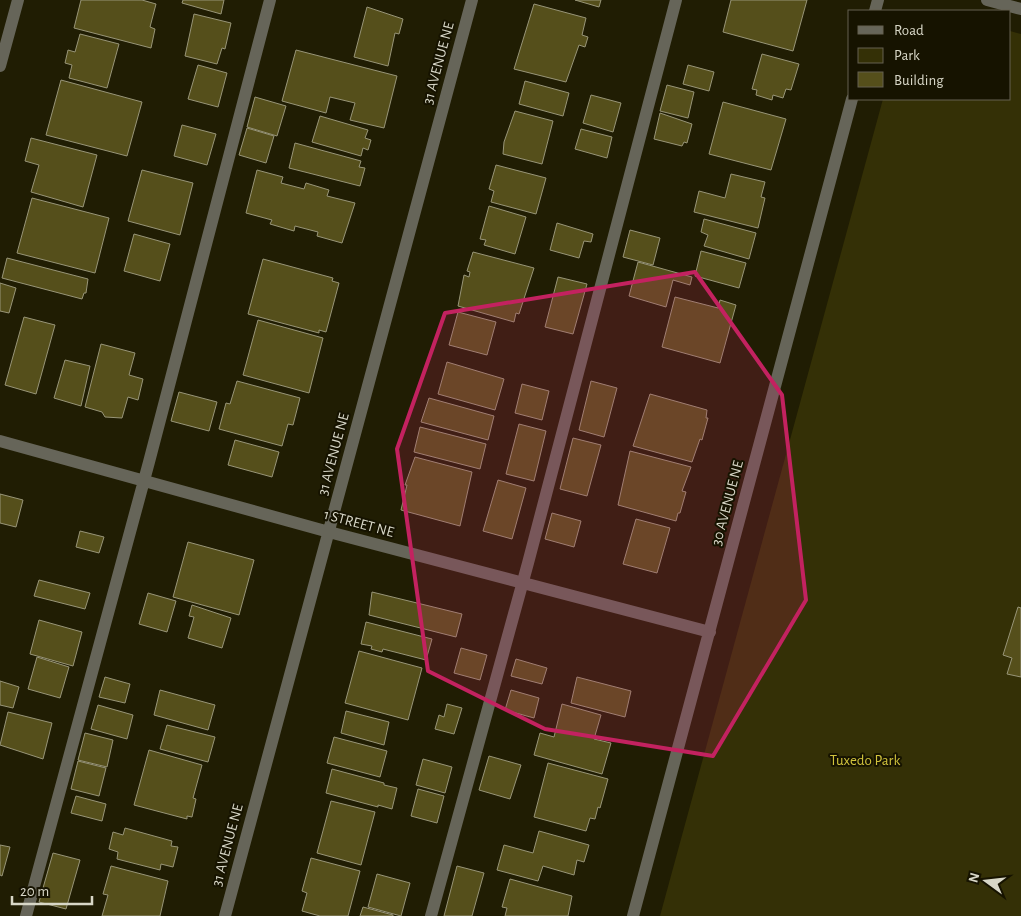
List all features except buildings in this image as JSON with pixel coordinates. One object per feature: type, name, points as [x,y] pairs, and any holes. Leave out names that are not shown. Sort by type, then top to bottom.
[{"type":"street","points":[[0,66],[18,0]]},
{"type":"street","points":[[26,916],[144,480],[270,0]]},
{"type":"street","name":"31 AVENUE NE","points":[[224,916],[472,0]]},
{"type":"street","points":[[431,916],[523,582],[676,0]]},
{"type":"street","points":[[987,0],[1021,9]]},
{"type":"street","name":"30 AVENUE NE","points":[[633,916],[852,100]]},
{"type":"street","name":"1 STREET NE","points":[[0,442],[329,532],[710,632]]},
{"type":"highlighted area","points":[[695,272],[782,395],[806,600],[713,756],[545,729],[428,671],[397,449],[445,313]]},
{"type":"green space","name":"Tuxedo Park","points":[[1011,31],[1021,34],[1021,916],[660,916],[883,100],[1011,100]]}]
